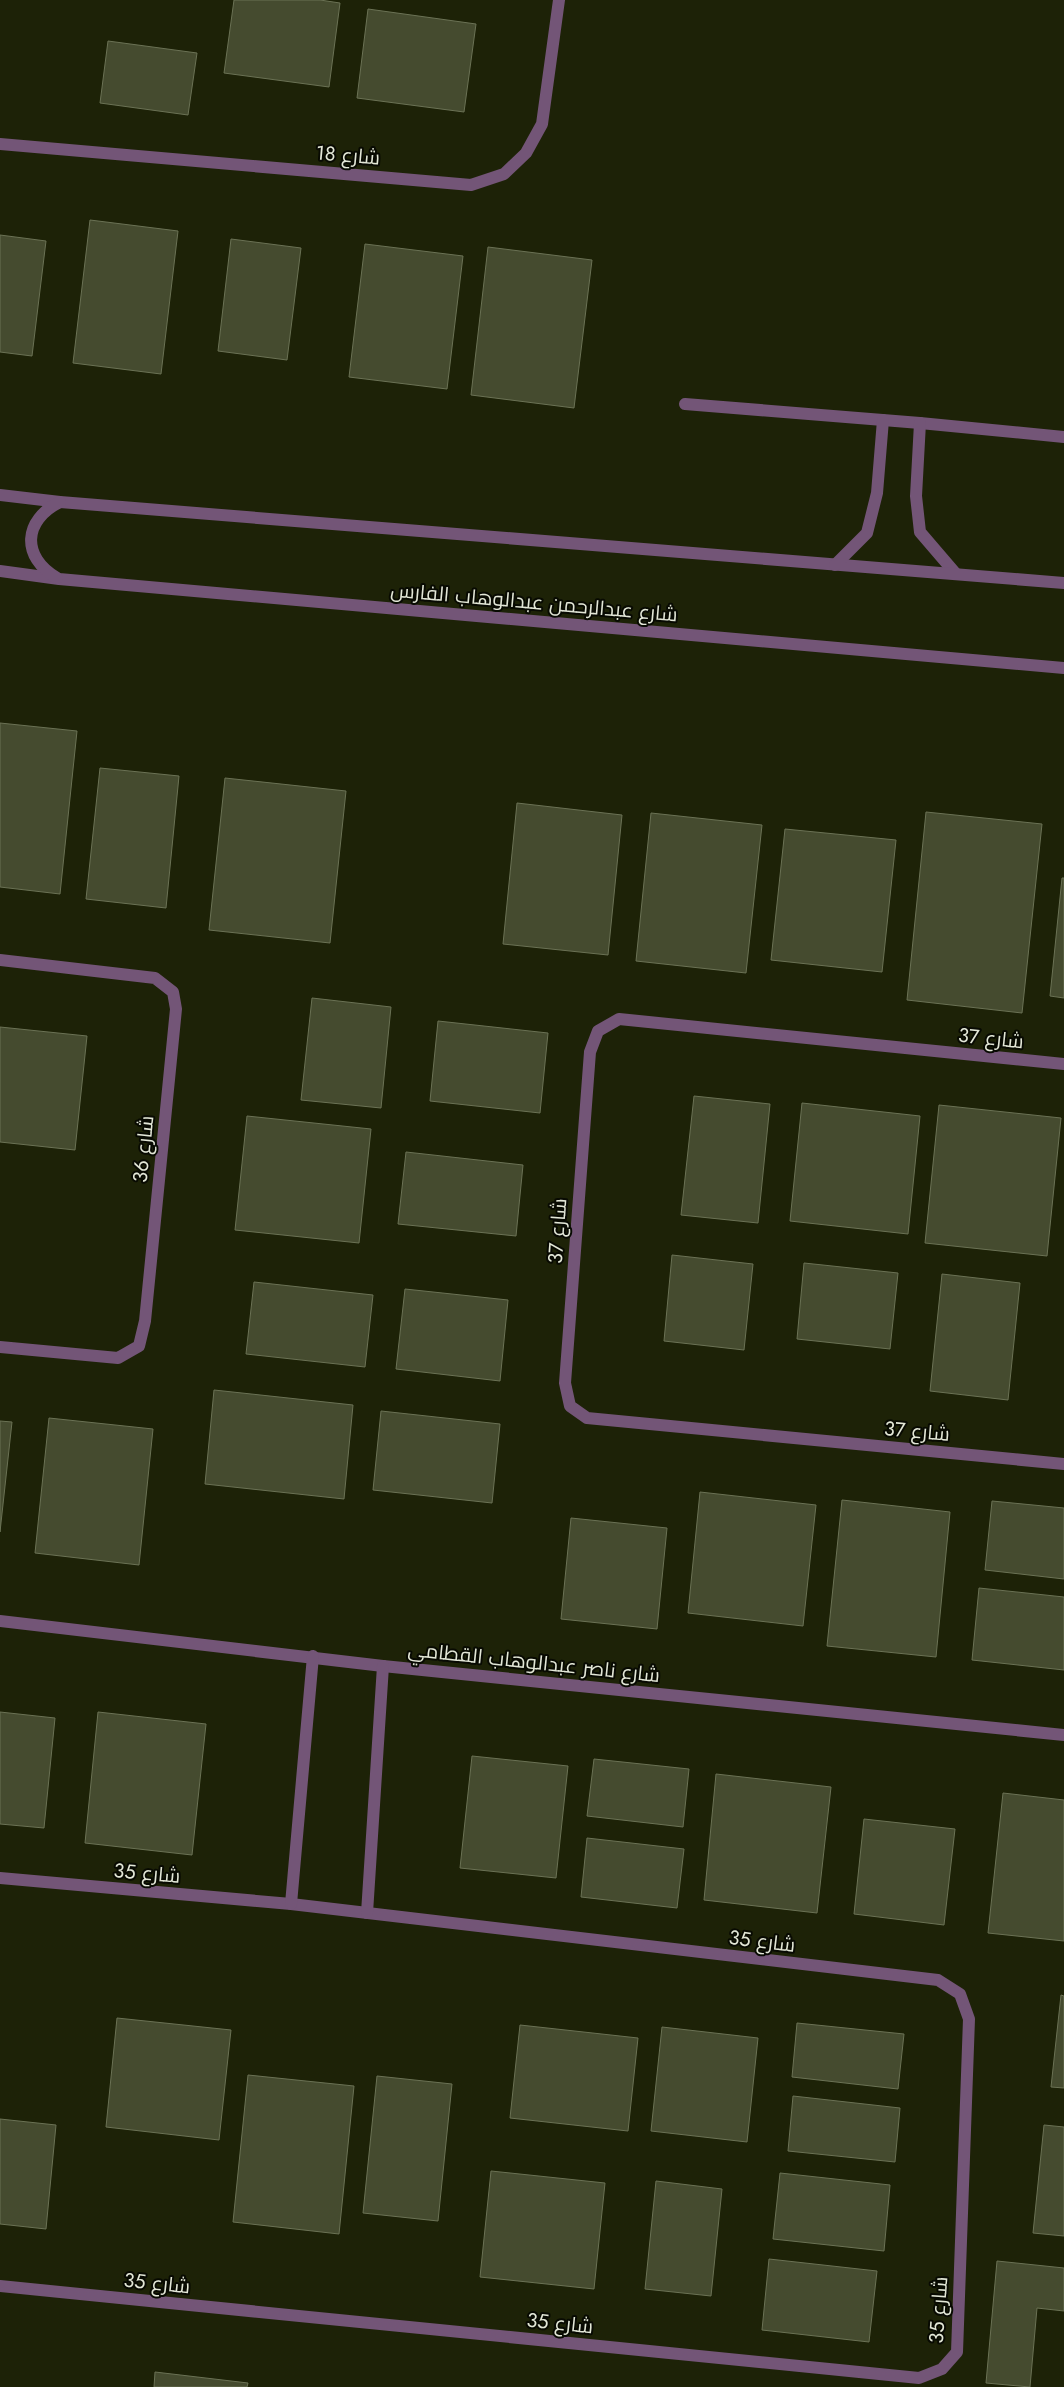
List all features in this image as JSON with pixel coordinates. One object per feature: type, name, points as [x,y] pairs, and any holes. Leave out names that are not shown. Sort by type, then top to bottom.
[{"type":"street","name":"شارع 18","points":[[0,144],[471,185],[504,174],[526,153],[542,124],[559,0]]},
{"type":"street","points":[[685,404],[1064,437]]},
{"type":"street","points":[[835,564],[868,533],[878,493],[883,420]]},
{"type":"street","points":[[920,423],[916,496],[920,532],[956,574]]},
{"type":"street","points":[[0,495],[60,502],[1064,583]]},
{"type":"street","points":[[59,579],[41,566],[31,547],[32,532],[37,519],[47,508],[60,502]]},
{"type":"street","name":"شارع عبدالرحمن عبدالوهاب الفارس","points":[[0,572],[59,579],[1064,668]]},
{"type":"street","name":"شارع 36","points":[[0,960],[155,978],[173,992],[176,1009],[145,1321],[139,1346],[118,1358],[0,1347]]},
{"type":"street","name":"شارع 37","points":[[1064,1064],[619,1020],[598,1031],[590,1052],[565,1383],[570,1406],[587,1418],[1064,1464]]},
{"type":"street","name":"شارع ناصر عبدالوهاب القطامي","points":[[0,1621],[314,1656],[383,1666],[1064,1735]]},
{"type":"street","points":[[291,1904],[314,1656]]},
{"type":"street","points":[[367,1913],[383,1666]]},
{"type":"street","name":"شارع 35","points":[[0,1878],[291,1904],[938,1980],[960,1994],[969,2019],[957,2352],[942,2369],[919,2378],[0,2286]]},
{"type":"building","points":[[234,0],[320,0],[340,3],[329,87],[224,73]]},
{"type":"building","points":[[368,9],[476,24],[464,112],[357,98]]},
{"type":"building","points":[[108,41],[197,53],[188,115],[100,103]]},
{"type":"building","points":[[90,220],[178,231],[161,374],[73,363]]},
{"type":"building","points":[[0,235],[46,241],[32,356],[0,352]]},
{"type":"building","points":[[231,239],[301,248],[287,360],[218,351]]},
{"type":"building","points":[[365,244],[463,256],[447,389],[349,377]]},
{"type":"building","points":[[488,247],[592,260],[574,408],[471,395]]},
{"type":"building","points":[[0,723],[77,731],[60,894],[0,887]]},
{"type":"building","points":[[100,768],[179,776],[166,908],[86,899]]},
{"type":"building","points":[[225,778],[346,791],[330,943],[209,930]]},
{"type":"building","points":[[517,803],[622,815],[608,955],[503,944]]},
{"type":"building","points":[[926,812],[1042,824],[1022,1013],[907,1000]]},
{"type":"building","points":[[651,813],[762,825],[746,973],[636,961]]},
{"type":"building","points":[[785,829],[896,840],[882,972],[771,960]]},
{"type":"building","points":[[1062,878],[1064,878],[1064,998],[1050,996]]},
{"type":"building","points":[[312,998],[391,1007],[381,1108],[301,1100]]},
{"type":"building","points":[[438,1021],[548,1033],[540,1113],[430,1101]]},
{"type":"building","points":[[0,1027],[87,1036],[75,1150],[0,1142]]},
{"type":"building","points":[[694,1096],[770,1104],[758,1223],[681,1215]]},
{"type":"building","points":[[802,1103],[920,1116],[908,1234],[790,1221]]},
{"type":"building","points":[[939,1105],[1061,1118],[1047,1256],[925,1243]]},
{"type":"building","points":[[247,1116],[371,1129],[359,1243],[235,1230]]},
{"type":"building","points":[[406,1152],[523,1165],[516,1236],[398,1224]]},
{"type":"building","points":[[672,1255],[753,1264],[744,1350],[664,1341]]},
{"type":"building","points":[[804,1263],[898,1273],[890,1349],[797,1339]]},
{"type":"building","points":[[942,1274],[1020,1283],[1008,1400],[930,1391]]},
{"type":"building","points":[[254,1282],[373,1295],[365,1367],[246,1354]]},
{"type":"building","points":[[405,1289],[508,1300],[500,1381],[396,1369]]},
{"type":"building","points":[[214,1390],[353,1405],[344,1499],[205,1484]]},
{"type":"building","points":[[381,1411],[500,1424],[492,1503],[373,1490]]},
{"type":"building","points":[[49,1418],[153,1429],[139,1565],[35,1553]]},
{"type":"building","points":[[0,1421],[12,1422],[0,1532]]},
{"type":"building","points":[[700,1492],[816,1505],[803,1626],[688,1613]]},
{"type":"building","points":[[842,1500],[950,1512],[936,1657],[827,1646]]},
{"type":"building","points":[[992,1501],[1064,1508],[1064,1579],[985,1570]]},
{"type":"building","points":[[571,1518],[667,1528],[657,1629],[561,1619]]},
{"type":"building","points":[[979,1588],[1064,1597],[1064,1670],[972,1660]]},
{"type":"building","points":[[0,1712],[55,1718],[44,1828],[0,1824]]},
{"type":"building","points":[[98,1712],[206,1724],[192,1855],[85,1843]]},
{"type":"building","points":[[472,1756],[568,1766],[556,1878],[460,1868]]},
{"type":"building","points":[[594,1759],[689,1769],[683,1827],[587,1816]]},
{"type":"building","points":[[716,1774],[831,1787],[817,1913],[704,1900]]},
{"type":"building","points":[[1003,1793],[1064,1800],[1064,1941],[988,1933]]},
{"type":"building","points":[[864,1819],[955,1829],[944,1925],[854,1914]]},
{"type":"building","points":[[587,1838],[684,1849],[677,1908],[581,1897]]},
{"type":"building","points":[[1061,1995],[1064,1996],[1064,2088],[1051,2087]]},
{"type":"building","points":[[117,2018],[231,2030],[219,2140],[106,2127]]},
{"type":"building","points":[[797,2023],[904,2034],[898,2089],[792,2077]]},
{"type":"building","points":[[520,2025],[638,2038],[628,2131],[510,2118]]},
{"type":"building","points":[[662,2027],[758,2038],[747,2142],[651,2131]]},
{"type":"building","points":[[248,2075],[354,2086],[339,2234],[233,2222]]},
{"type":"building","points":[[377,2076],[452,2084],[438,2221],[363,2213]]},
{"type":"building","points":[[793,2096],[900,2108],[895,2162],[788,2151]]},
{"type":"building","points":[[0,2119],[56,2125],[46,2229],[0,2224]]},
{"type":"building","points":[[1044,2125],[1064,2127],[1064,2236],[1033,2233]]},
{"type":"building","points":[[491,2171],[605,2183],[594,2289],[480,2277]]},
{"type":"building","points":[[780,2173],[890,2185],[884,2251],[773,2239]]},
{"type":"building","points":[[656,2181],[722,2189],[711,2296],[645,2289]]},
{"type":"building","points":[[769,2259],[877,2271],[869,2342],[762,2330]]},
{"type":"building","points":[[997,2261],[1064,2268],[1064,2311],[1037,2308],[1030,2387],[986,2383]]},
{"type":"building","points":[[155,2372],[248,2383],[247,2387],[154,2387]]}]
